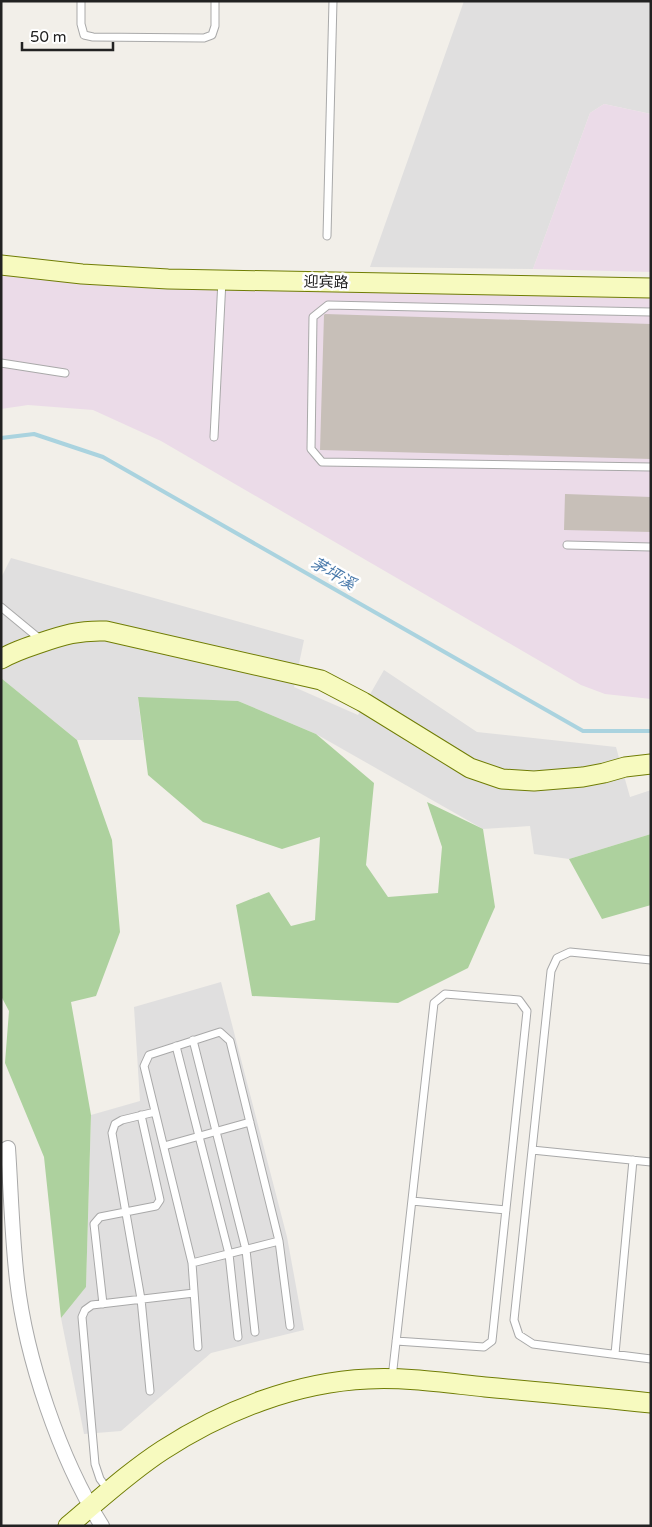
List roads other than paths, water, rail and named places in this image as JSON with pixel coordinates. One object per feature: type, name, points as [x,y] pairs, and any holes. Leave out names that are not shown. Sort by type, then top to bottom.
[{"type":"main road","name":"迎宾路","points":[[1,265],[126,277],[651,288]]},
{"type":"main road","points":[[1,659],[20,649],[68,633],[106,631],[321,680],[364,702],[470,768],[502,780],[534,781],[583,777],[625,767],[651,764]]},
{"type":"main road","points":[[68,1526],[162,1450],[199,1428],[239,1409],[281,1395],[324,1384],[367,1379],[410,1379],[651,1403]]},
{"type":"street","points":[[1,1152],[8,1148],[17,1282],[25,1328],[37,1373],[70,1464],[90,1507],[102,1526]]},
{"type":"lane","points":[[81,1],[81,24],[84,35],[93,37],[176,38],[204,38],[212,35],[215,26],[215,1]]},
{"type":"lane","points":[[327,236],[333,1]]},
{"type":"lane","points":[[214,437],[222,280]]},
{"type":"lane","points":[[651,312],[328,305],[313,317],[311,449],[322,462],[651,467]]},
{"type":"lane","points":[[1,363],[65,373]]},
{"type":"lane","points":[[567,545],[651,547]]},
{"type":"lane","points":[[1,607],[44,642]]},
{"type":"lane","points":[[651,960],[570,952],[557,958],[551,971],[514,1320],[519,1335],[533,1344],[651,1359]]},
{"type":"lane","points":[[392,1379],[396,1341],[434,1003],[444,994],[519,1000],[527,1011],[492,1341],[484,1347],[396,1341]]},
{"type":"lane","points":[[198,1347],[192,1264],[144,1066],[149,1055],[220,1032],[230,1041],[279,1241],[290,1326]]},
{"type":"lane","points":[[194,1040],[246,1250],[255,1332]]},
{"type":"lane","points":[[176,1046],[229,1254],[238,1337]]},
{"type":"lane","points":[[150,1391],[141,1299],[112,1132],[115,1124],[122,1120],[156,1112]]},
{"type":"lane","points":[[103,1304],[94,1224],[100,1217],[156,1206],[160,1200],[141,1115]]},
{"type":"lane","points":[[164,1146],[250,1122]]},
{"type":"lane","points":[[532,1150],[651,1162]]},
{"type":"lane","points":[[615,1354],[633,1160]]},
{"type":"lane","points":[[412,1201],[506,1210]]},
{"type":"lane","points":[[192,1264],[279,1241]]},
{"type":"lane","points":[[109,1491],[100,1479],[95,1464],[82,1317],[85,1310],[92,1305],[194,1293]]},
{"type":"waterway","name":"茅坪溪","points":[[1,438],[34,434],[103,457],[583,731],[651,731]]}]
